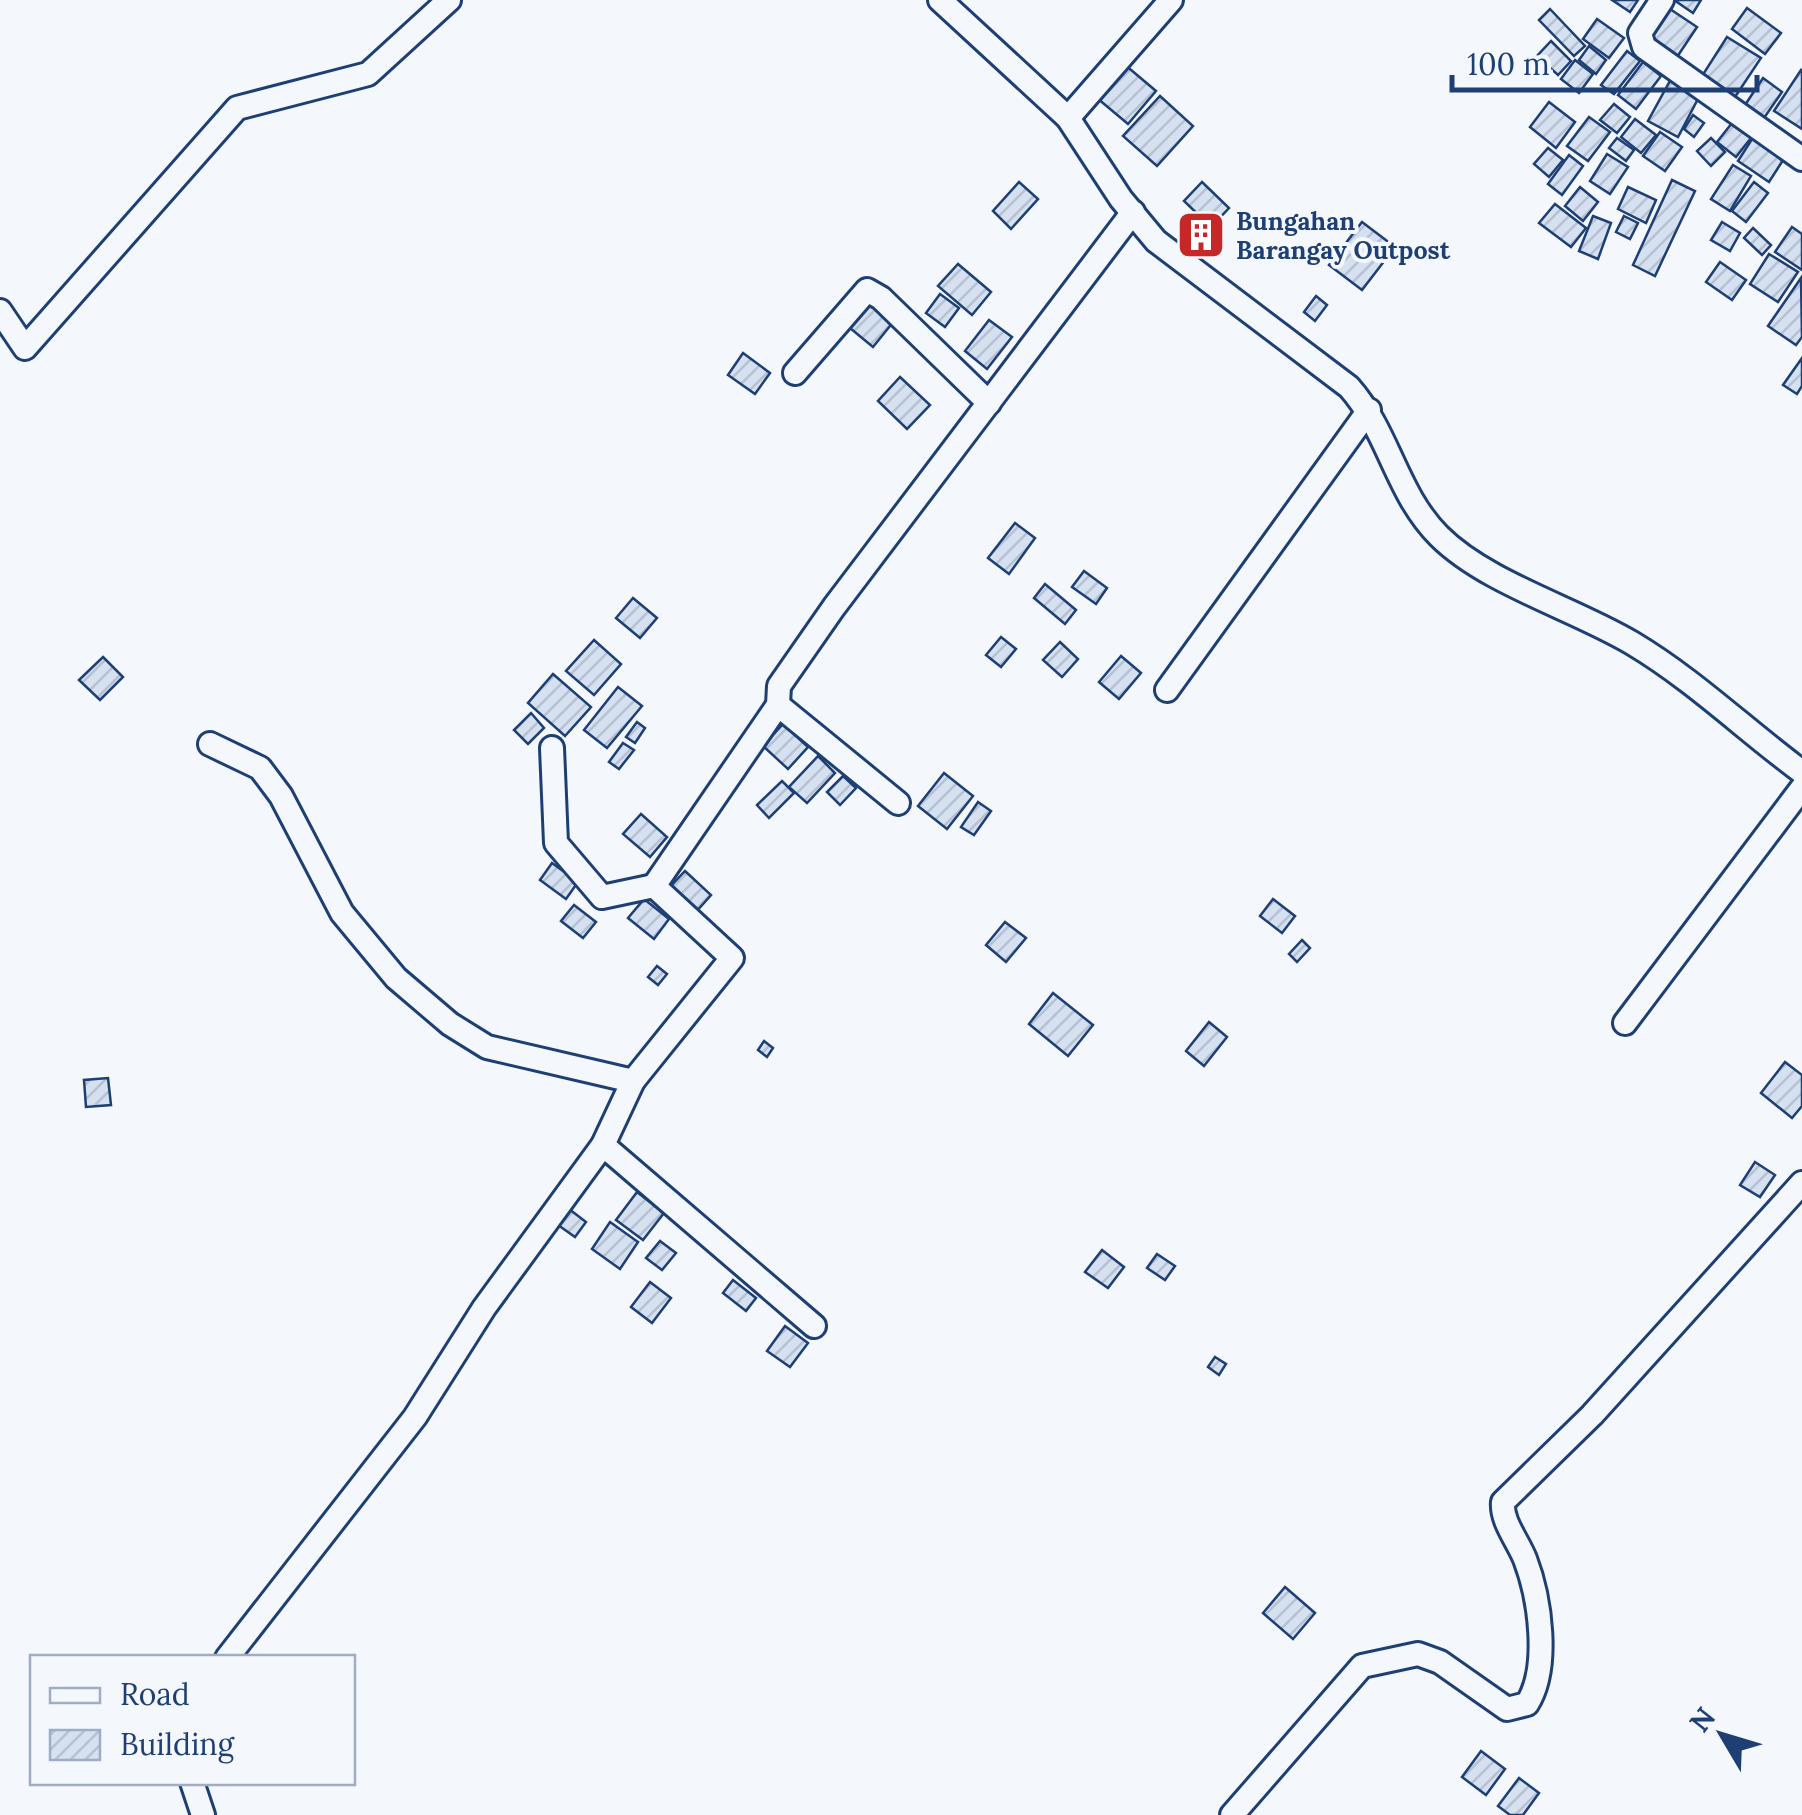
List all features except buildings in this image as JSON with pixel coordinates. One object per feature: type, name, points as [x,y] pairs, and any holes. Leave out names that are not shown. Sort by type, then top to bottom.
[{"type":"street","points":[[0,311],[25,348],[237,108],[368,74],[448,0]]},
{"type":"street","points":[[940,0],[1068,118],[1156,241],[1348,387],[1369,410],[1406,495],[1452,548],[1634,644],[1695,684],[1802,772]]},
{"type":"street","points":[[1068,118],[1171,0]]},
{"type":"street","points":[[1662,0],[1640,33],[1644,47],[1802,159]]},
{"type":"street","points":[[552,748],[556,844],[602,897],[654,886],[778,705],[780,686],[790,670],[1133,212]]},
{"type":"street","points":[[795,374],[867,290],[989,403]]},
{"type":"street","points":[[1167,690],[1369,410]]},
{"type":"street","points":[[778,705],[898,803]]},
{"type":"street","points":[[210,744],[260,768],[281,796],[342,913],[368,948],[450,1024],[487,1047],[633,1081]]},
{"type":"street","points":[[1626,1023],[1802,788]]},
{"type":"street","points":[[228,1655],[415,1418],[493,1296],[603,1145],[633,1081],[732,958],[654,886]]},
{"type":"street","points":[[603,1145],[814,1326]]},
{"type":"street","points":[[1232,1815],[1362,1666],[1418,1654],[1440,1662],[1506,1710],[1527,1704],[1539,1671],[1538,1624],[1530,1575],[1503,1514],[1503,1502],[1592,1415],[1802,1182]]},
{"type":"street","points":[[193,1785],[203,1815]]},
{"type":"place","name":"Bungahan Barangay Outpost","points":[[1201,235]]}]
